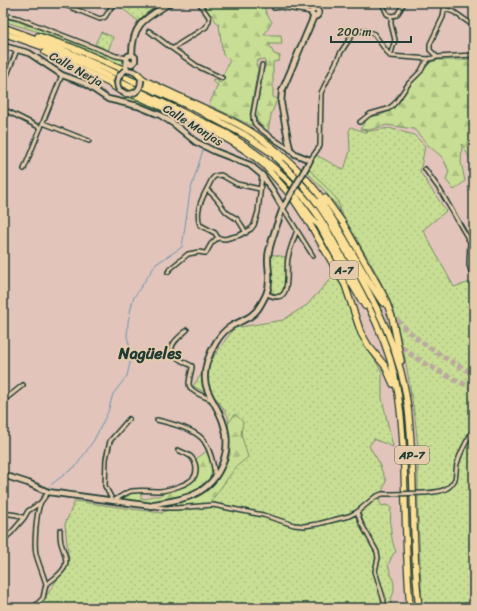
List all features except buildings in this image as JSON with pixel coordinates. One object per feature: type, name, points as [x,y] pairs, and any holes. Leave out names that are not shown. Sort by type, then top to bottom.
[{"type":"highway","points":[[3,27],[59,42],[126,70]]},
{"type":"highway","points":[[20,32],[207,115],[245,135],[276,158]]},
{"type":"highway","points":[[3,33],[72,59],[228,134],[250,148],[272,165],[289,182]]},
{"type":"highway","points":[[30,42],[65,62],[109,82],[120,91]]},
{"type":"highway","points":[[138,74],[148,82],[221,116],[252,133],[270,146],[306,178],[326,204],[336,220],[338,228]]},
{"type":"highway","points":[[130,94],[142,98],[215,132],[239,146],[266,167],[294,194],[313,220],[320,226]]},
{"type":"highway","name":"A-7","points":[[276,158],[285,162],[309,187],[326,209],[383,304]]},
{"type":"highway","name":"AP-7","points":[[276,158],[293,174],[316,200],[337,234],[369,292],[384,323],[394,349],[403,379],[410,428],[414,548],[419,608]]},
{"type":"highway","points":[[266,167],[302,211],[334,265],[348,291],[361,333],[368,345],[385,366],[391,378],[398,400]]},
{"type":"highway","points":[[306,178],[311,181],[343,222],[388,306],[392,317],[405,377],[407,389],[406,396]]},
{"type":"highway","name":"A-7","points":[[289,182],[320,226],[354,288],[372,313]]},
{"type":"highway","name":"AP-7","points":[[289,182],[305,198],[328,231],[372,313],[389,356],[398,400],[403,448],[407,570],[410,608]]},
{"type":"street","points":[[60,3],[100,19],[104,18],[114,3]]},
{"type":"street","points":[[132,71],[132,64],[136,60],[132,55],[134,34],[140,24],[170,3]]},
{"type":"street","points":[[174,49],[179,44],[206,27],[209,17],[199,3]]},
{"type":"street","points":[[290,149],[281,103],[282,91],[314,13],[316,3]]},
{"type":"street","points":[[382,3],[387,14],[391,16],[397,15],[404,3]]},
{"type":"street","points":[[437,57],[430,50],[430,44],[443,17],[445,3]]},
{"type":"street","points":[[274,8],[280,7],[314,13]]},
{"type":"street","points":[[444,9],[454,12],[474,25]]},
{"type":"street","points":[[3,15],[18,18],[127,59],[129,63],[132,64]]},
{"type":"street","points":[[390,56],[395,40],[391,24],[391,16]]},
{"type":"street","points":[[152,506],[154,504],[191,496],[208,486],[219,471],[226,456],[227,443],[223,420],[209,395],[205,380],[205,371],[208,360],[214,346],[222,335],[230,327],[256,312],[266,294],[269,282],[269,251],[283,208],[309,162],[320,146],[321,93],[341,52],[354,32],[364,30],[374,34],[390,56],[428,59],[437,57],[474,55]]},
{"type":"street","points":[[149,31],[197,66],[222,78]]},
{"type":"street","name":"Calle Nerja","points":[[3,46],[32,55],[62,75],[84,83],[108,99],[118,101]]},
{"type":"street","points":[[3,85],[18,50]]},
{"type":"street","points":[[126,70],[127,59],[130,55],[132,55]]},
{"type":"street","points":[[360,122],[370,114],[388,109],[392,106],[409,83],[421,71],[428,59]]},
{"type":"street","points":[[262,65],[253,114],[255,124],[290,149],[294,154],[309,162]]},
{"type":"street","points":[[126,70],[132,71],[138,74],[141,80],[140,87],[134,94],[126,94],[120,91],[117,86],[118,77],[126,70]]},
{"type":"street","points":[[24,169],[62,75]]},
{"type":"street","points":[[118,101],[120,91]]},
{"type":"street","name":"Calle Monjas","points":[[118,101],[138,106],[160,115],[174,124],[196,142],[214,152],[250,165],[262,175],[283,208]]},
{"type":"street","points":[[3,109],[41,128]]},
{"type":"street","points":[[43,122],[89,141]]},
{"type":"street","points":[[425,169],[440,190],[470,242],[470,265],[471,271],[474,275]]},
{"type":"street","points":[[168,272],[176,263],[188,254],[199,252],[204,254],[206,253],[211,244],[218,238],[225,239],[246,233],[251,229],[254,225],[258,212],[262,175]]},
{"type":"street","points":[[218,238],[215,233],[200,225],[197,214],[198,207],[215,176],[224,176],[237,184],[260,189]]},
{"type":"street","points":[[207,190],[215,196],[227,213],[236,218],[246,233]]},
{"type":"street","points":[[283,208],[313,256]]},
{"type":"street","points":[[266,294],[278,296],[285,292],[287,287],[287,259],[297,230]]},
{"type":"street","points":[[187,330],[176,340],[172,350],[173,354],[192,366],[189,385],[190,388],[212,400]]},
{"type":"street","points":[[3,401],[23,385]]},
{"type":"street","points":[[113,501],[105,486],[106,459],[110,441],[129,419]]},
{"type":"street","points":[[157,420],[196,434],[204,440],[212,458],[214,474],[216,476]]},
{"type":"street","points":[[3,475],[48,492],[165,508],[213,505],[263,515],[287,523],[304,526],[349,516],[357,512],[375,497],[382,494],[439,492],[449,487],[455,479],[456,468],[461,452],[474,430]]},
{"type":"street","points":[[113,501],[131,491],[172,488],[193,479],[196,472],[195,460],[190,455],[178,450]]},
{"type":"street","points":[[3,540],[24,518],[28,511],[40,503],[48,492]]},
{"type":"street","points":[[165,502],[165,508]]},
{"type":"street","points":[[33,608],[43,598],[46,584],[35,547],[40,503]]},
{"type":"street","points":[[357,512],[361,523],[377,552],[378,558],[375,572],[384,601],[384,608]]},
{"type":"street","points":[[3,513],[17,515],[24,518]]},
{"type":"street","points":[[46,584],[55,578],[66,565],[60,530]]},
{"type":"green space","points":[[149,3],[152,9],[138,21],[117,4]]},
{"type":"green space","points":[[201,3],[261,3],[272,22],[264,35],[281,35],[282,44],[269,44],[274,54],[280,56],[279,61],[273,62],[273,97],[277,99],[271,115],[268,131],[261,125],[255,115],[263,71],[266,64],[264,60],[261,59],[257,61],[256,64],[258,69],[250,114],[253,125],[250,125],[209,105],[218,85],[212,81],[213,79],[217,80],[220,83],[224,80],[222,77],[230,60],[223,55],[219,25]]},
{"type":"green space","points":[[3,18],[19,22],[121,59],[125,64],[124,67],[52,36],[3,21]]},
{"type":"green space","points":[[101,32],[113,37],[108,51],[95,44]]},
{"type":"green space","points":[[474,58],[474,166],[462,144],[461,162],[465,181],[454,190],[446,180],[449,171],[442,157],[428,145],[414,129],[387,125],[369,130],[360,129],[369,117],[381,115],[394,108],[410,85],[431,62],[439,60],[463,60]]},
{"type":"green space","points":[[123,96],[137,99],[180,119],[177,124],[151,109],[126,100]]},
{"type":"green space","points":[[351,127],[364,132],[389,128],[414,135],[425,146],[420,172],[446,211],[423,230],[454,287],[474,281],[474,608],[422,608],[418,516],[418,447],[406,363],[395,314],[389,298],[373,267],[339,209],[340,207],[308,168],[316,155],[344,170],[350,151],[349,131]]},
{"type":"green space","points":[[308,168],[336,198],[340,207],[339,209],[306,171]]},
{"type":"green space","points":[[270,254],[285,257],[285,284],[281,292],[278,294],[273,293],[269,289],[271,280]]},
{"type":"green space","points":[[335,274],[345,292],[355,326],[382,372],[382,398],[393,447],[374,439],[369,446],[377,459],[386,481],[379,501],[382,506],[386,505],[391,507],[392,536],[396,552],[393,554],[388,565],[394,584],[391,602],[392,608],[38,608],[69,562],[65,524],[75,501],[161,513],[211,493],[233,461],[228,416],[217,399],[193,386],[234,328],[283,320],[307,305]]},
{"type":"green space","points":[[235,414],[243,422],[241,434],[248,457],[236,467],[209,504],[169,507],[169,504],[193,498],[208,488],[223,470],[230,455],[228,424]]},
{"type":"green space","points":[[207,451],[212,465],[212,472],[208,481],[196,491],[186,495],[141,504],[118,499],[132,492],[141,492],[141,498],[147,499],[151,496],[159,496],[191,482],[195,479],[198,472],[196,459]]},
{"type":"waterway","points":[[46,490],[76,466],[94,440],[108,412],[113,394],[127,376],[132,354],[127,337],[128,322],[133,299],[156,264],[182,247],[190,192],[203,150]]},
{"type":"tunnel","points":[[391,313],[419,340],[451,362],[474,374]]},
{"type":"tunnel","points":[[396,342],[413,356],[443,374],[474,389]]},
{"type":"district","name":"Nagüeles","points":[[150,353]]}]
